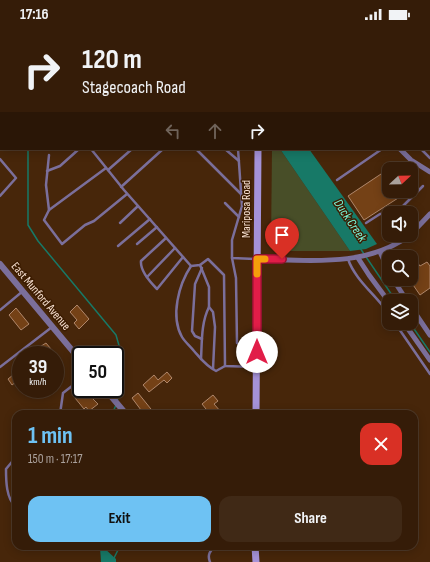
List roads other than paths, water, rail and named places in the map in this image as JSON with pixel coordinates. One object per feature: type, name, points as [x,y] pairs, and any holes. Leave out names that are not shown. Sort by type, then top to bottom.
[{"type":"main road","name":"Mariposa Road","points":[[256,410],[258,150]]},
{"type":"main road","points":[[256,550],[256,562]]},
{"type":"street","points":[[401,150],[411,160],[430,172]]},
{"type":"street","points":[[418,228],[430,215]]},
{"type":"street","points":[[257,259],[358,258],[380,252],[397,242]]},
{"type":"street","points":[[380,252],[382,256]]},
{"type":"street","points":[[358,258],[383,294]]},
{"type":"street","name":"East Munford Avenue","points":[[0,264],[72,350]]},
{"type":"street","points":[[418,318],[430,336]]},
{"type":"street","points":[[409,330],[430,360]]},
{"type":"street","points":[[112,398],[123,410]]},
{"type":"lane","points":[[47,171],[60,166],[77,150]]},
{"type":"lane","points":[[92,150],[121,187],[190,266],[201,267]]},
{"type":"lane","points":[[127,194],[94,221],[85,225],[62,244],[44,220],[49,210],[107,169],[131,150]]},
{"type":"lane","points":[[121,187],[162,150]]},
{"type":"lane","points":[[197,150],[241,194]]},
{"type":"lane","points":[[225,150],[239,161]]},
{"type":"lane","points":[[237,343],[236,278],[232,258],[232,240],[242,206],[238,150]]},
{"type":"lane","points":[[337,180],[381,150]]},
{"type":"lane","points":[[422,150],[430,158]]},
{"type":"lane","points":[[49,155],[46,185],[49,210]]},
{"type":"lane","points":[[0,159],[16,178],[0,196]]},
{"type":"lane","points":[[403,206],[422,186]]},
{"type":"lane","points":[[225,203],[238,217]]},
{"type":"lane","points":[[120,223],[138,206]]},
{"type":"lane","points":[[366,223],[382,214]]},
{"type":"lane","points":[[118,246],[150,219]]},
{"type":"lane","points":[[137,244],[156,227]]},
{"type":"lane","points":[[166,238],[141,261],[140,266],[157,289],[183,257]]},
{"type":"lane","points":[[147,276],[175,248]]},
{"type":"lane","points":[[232,258],[257,259]]},
{"type":"lane","points":[[202,339],[195,336],[192,331],[195,284],[201,267],[208,259],[224,275],[225,366]]},
{"type":"lane","points":[[348,259],[351,268],[382,304]]},
{"type":"lane","points":[[190,266],[183,277],[176,317],[181,336],[207,367],[216,371],[225,366],[256,367]]},
{"type":"lane","points":[[201,267],[209,287],[209,307],[206,314],[202,339],[201,359]]},
{"type":"lane","points":[[0,310],[23,291]]},
{"type":"lane","points":[[209,307],[213,312],[215,327],[213,369]]},
{"type":"lane","points":[[0,367],[53,327]]},
{"type":"lane","points":[[400,330],[430,374]]},
{"type":"lane","points":[[61,410],[63,393],[72,386]]},
{"type":"lane","points":[[12,462],[6,469],[6,482],[12,503]]},
{"type":"lane","points":[[210,562],[208,557],[211,550]]},
{"type":"water","points":[[281,150],[310,150],[377,244],[366,249],[350,251]]},
{"type":"water","points":[[100,550],[106,550],[116,559],[116,562],[101,562]]},
{"type":"waterway","points":[[28,150],[28,225],[38,241],[116,335],[124,363],[117,401]]},
{"type":"waterway","name":"Duck Creek","points":[[360,248],[391,294]]},
{"type":"waterway","name":"Duck Creek","points":[[415,330],[430,352]]},
{"type":"waterway","points":[[114,410],[116,405]]},
{"type":"waterway","points":[[114,558],[118,550]]}]
